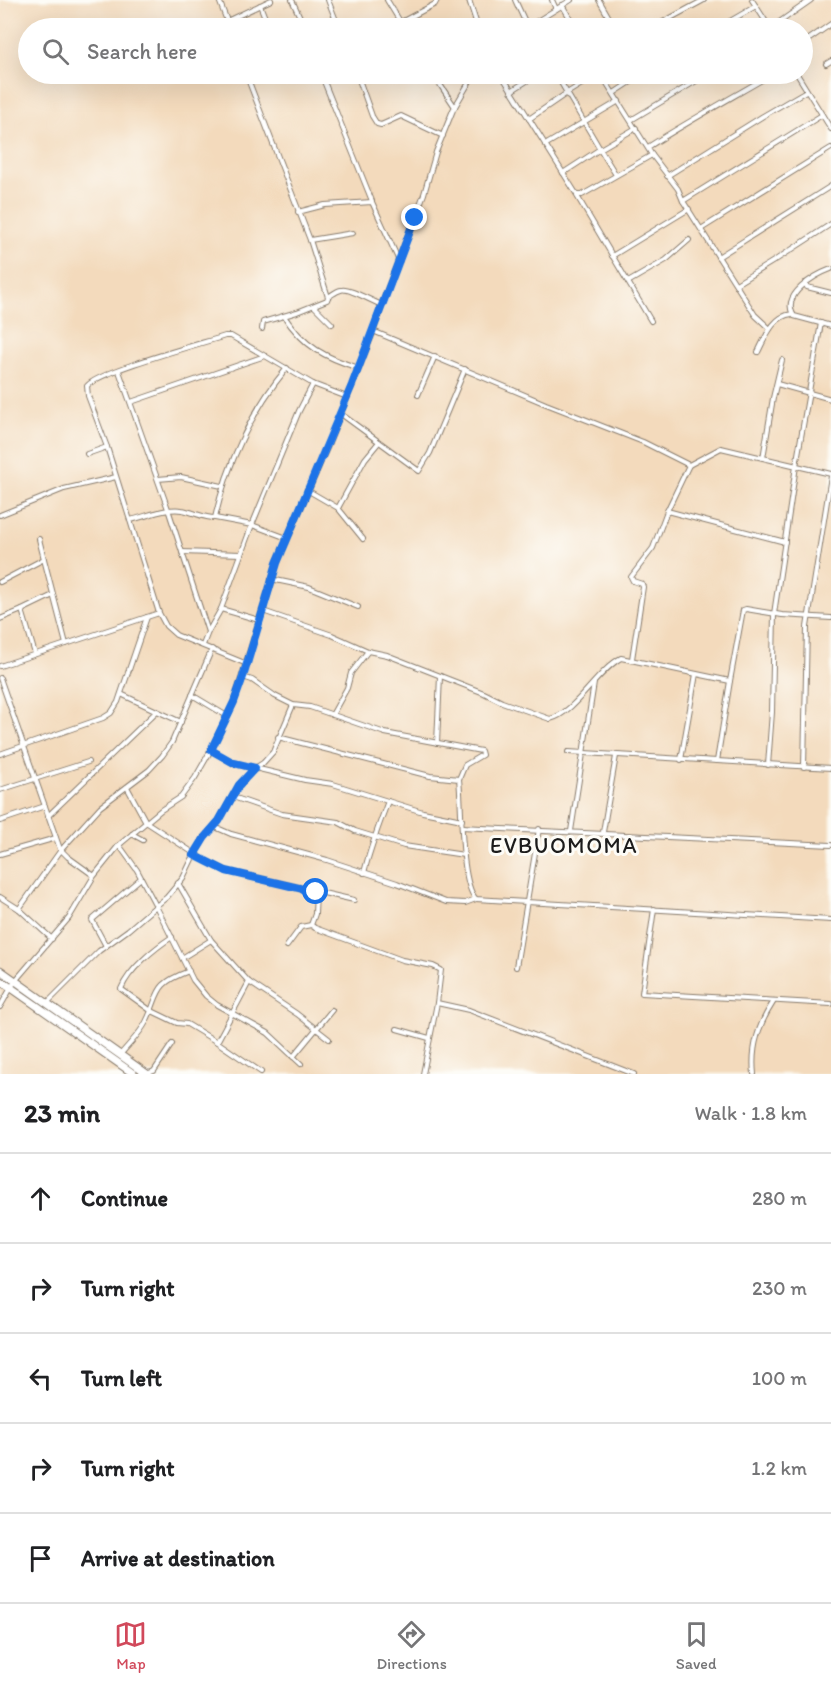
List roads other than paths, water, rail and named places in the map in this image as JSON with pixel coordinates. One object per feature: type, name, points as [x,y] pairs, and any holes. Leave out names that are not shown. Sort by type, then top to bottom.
[{"type":"highway","points":[[0,970],[13,984],[134,1074]]},
{"type":"highway","points":[[0,980],[13,984],[46,1004],[146,1074]]},
{"type":"street","points":[[219,0],[226,18]]},
{"type":"street","points":[[233,18],[271,0]]},
{"type":"street","points":[[292,0],[300,18]]},
{"type":"street","points":[[328,0],[335,18]]},
{"type":"street","points":[[387,0],[398,18]]},
{"type":"street","points":[[411,18],[435,4],[437,0]]},
{"type":"street","points":[[470,0],[475,18]]},
{"type":"street","points":[[515,0],[523,18]]},
{"type":"street","points":[[552,0],[556,9]]},
{"type":"street","points":[[542,18],[571,0]]},
{"type":"street","points":[[599,0],[609,18]]},
{"type":"street","points":[[671,18],[704,0]]},
{"type":"street","points":[[753,0],[764,18]]},
{"type":"street","points":[[785,18],[811,0]]},
{"type":"street","points":[[260,5],[265,18]]},
{"type":"street","points":[[562,5],[570,18]]},
{"type":"street","points":[[735,18],[756,6]]},
{"type":"street","points":[[813,36],[831,24]]},
{"type":"street","points":[[826,64],[831,61]]},
{"type":"street","points":[[250,84],[310,240],[328,297]]},
{"type":"street","points":[[325,84],[372,202],[399,261]]},
{"type":"street","points":[[362,84],[372,116],[377,124],[381,125],[401,116],[443,136]]},
{"type":"street","points":[[440,84],[455,106]]},
{"type":"street","points":[[0,1007],[13,984],[69,918],[94,876],[119,845],[181,797],[211,750],[243,677],[271,579],[359,368],[424,194],[443,136],[455,106],[468,84]]},
{"type":"street","points":[[507,84],[577,195],[651,321]]},
{"type":"street","points":[[511,90],[521,84]]},
{"type":"street","points":[[561,84],[616,175]]},
{"type":"street","points":[[529,119],[583,84]]},
{"type":"street","points":[[607,84],[652,155],[678,189],[683,201],[754,315],[770,329]]},
{"type":"street","points":[[614,93],[628,84]]},
{"type":"street","points":[[632,120],[691,84]]},
{"type":"street","points":[[648,147],[755,84]]},
{"type":"street","points":[[803,84],[831,129]]},
{"type":"street","points":[[667,176],[807,91]]},
{"type":"street","points":[[545,145],[619,101]]},
{"type":"street","points":[[683,201],[822,115]]},
{"type":"street","points":[[562,173],[636,128]]},
{"type":"street","points":[[701,229],[831,148]]},
{"type":"street","points":[[577,195],[582,195],[652,155]]},
{"type":"street","points":[[718,257],[831,186]]},
{"type":"street","points":[[298,212],[325,206],[372,202]]},
{"type":"street","points":[[612,256],[689,209]]},
{"type":"street","points":[[736,284],[831,224]]},
{"type":"street","points":[[310,240],[353,233]]},
{"type":"street","points":[[628,282],[666,261],[689,240]]},
{"type":"street","points":[[792,314],[793,299],[805,282],[831,268]]},
{"type":"street","points":[[805,282],[809,288],[831,294]]},
{"type":"street","points":[[262,329],[263,322],[314,306],[340,290],[347,289],[382,305]]},
{"type":"street","points":[[314,306],[332,324]]},
{"type":"street","points":[[758,352],[770,329],[784,315],[792,314],[831,326]]},
{"type":"street","points":[[284,316],[306,344],[340,362],[359,368]]},
{"type":"street","points":[[768,765],[772,712],[774,614],[796,466],[821,323]]},
{"type":"street","points":[[373,331],[546,405],[643,442],[689,465]]},
{"type":"street","points":[[247,663],[170,632],[159,613],[107,447],[86,389],[91,381],[119,370],[231,336],[313,384],[347,397]]},
{"type":"street","points":[[131,402],[266,356]]},
{"type":"street","points":[[418,395],[435,356]]},
{"type":"street","points":[[763,458],[782,360]]},
{"type":"street","points":[[215,518],[222,486],[234,456],[256,414],[287,368]]},
{"type":"street","points":[[340,414],[409,466],[420,470],[430,453],[465,369]]},
{"type":"street","points":[[119,370],[158,479],[208,632]]},
{"type":"street","points":[[203,645],[221,609],[252,525],[299,411],[313,384]]},
{"type":"street","points":[[777,384],[831,399]]},
{"type":"street","points":[[338,508],[365,459],[379,442]]},
{"type":"street","points":[[87,454],[107,447]]},
{"type":"street","points":[[632,659],[643,587],[631,577],[653,548],[689,465],[721,448],[831,475],[807,627],[804,767]]},
{"type":"street","points":[[0,515],[64,489],[116,477]]},
{"type":"street","points":[[158,479],[181,477],[222,486]]},
{"type":"street","points":[[307,490],[338,508],[363,539]]},
{"type":"street","points":[[130,520],[168,509],[182,510],[206,518],[252,525],[287,538]]},
{"type":"street","points":[[667,512],[785,542]]},
{"type":"street","points":[[39,539],[66,644]]},
{"type":"street","points":[[182,552],[241,554]]},
{"type":"street","points":[[0,582],[44,559]]},
{"type":"street","points":[[271,579],[309,587],[358,607]]},
{"type":"street","points":[[0,619],[53,595]]},
{"type":"street","points":[[221,609],[259,620]]},
{"type":"street","points":[[22,610],[35,654]]},
{"type":"street","points":[[717,761],[729,681],[744,610],[831,618]]},
{"type":"street","points":[[263,611],[332,635],[368,651],[387,655],[550,719],[558,716],[618,659],[632,659],[729,681]]},
{"type":"street","points":[[0,666],[159,613]]},
{"type":"street","points":[[0,754],[103,718],[111,713],[121,694],[147,617]]},
{"type":"street","points":[[19,909],[61,850],[100,807],[148,770],[162,756],[172,742],[212,649]]},
{"type":"street","points":[[332,715],[347,688],[351,673],[368,651]]},
{"type":"street","points":[[681,760],[696,674]]},
{"type":"street","points":[[437,743],[436,712],[440,676]]},
{"type":"street","points":[[243,677],[293,705],[303,705],[385,733],[481,751],[480,758],[465,765],[459,779],[464,855],[471,889],[476,899]]},
{"type":"street","points":[[0,678],[61,850],[94,876]]},
{"type":"street","points":[[571,831],[594,683]]},
{"type":"street","points":[[121,694],[181,722]]},
{"type":"street","points":[[192,694],[227,716]]},
{"type":"street","points":[[46,1004],[106,946],[167,897],[183,878],[194,855],[205,837],[215,827],[239,785],[268,758],[293,705]]},
{"type":"street","points":[[48,816],[157,711]]},
{"type":"street","points":[[278,737],[430,776],[459,779]]},
{"type":"street","points":[[211,750],[234,763],[333,784],[423,812],[462,820]]},
{"type":"street","points":[[568,752],[831,768]]},
{"type":"street","points":[[603,832],[616,756]]},
{"type":"street","points":[[0,790],[88,762]]},
{"type":"street","points":[[127,787],[146,822],[194,855],[226,871],[354,900]]},
{"type":"street","points":[[233,797],[282,814],[338,822],[355,831],[404,846],[464,855]]},
{"type":"street","points":[[364,873],[370,845],[388,801]]},
{"type":"street","points":[[0,821],[45,806]]},
{"type":"street","points":[[462,826],[831,845]]},
{"type":"street","points":[[215,827],[231,834],[327,860],[447,902],[465,903],[476,899],[831,920]]},
{"type":"street","points":[[516,967],[539,829]]},
{"type":"street","points":[[132,834],[143,840]]},
{"type":"street","points":[[0,854],[56,838]]},
{"type":"street","points":[[119,845],[141,878],[189,971],[206,996],[268,1033],[301,1064]]},
{"type":"street","points":[[106,946],[92,920],[141,878]]},
{"type":"street","points":[[178,883],[211,940],[249,982],[329,1039]]},
{"type":"street","points":[[311,926],[315,914],[316,892]]},
{"type":"street","points":[[0,897],[19,909],[52,939]]},
{"type":"street","points":[[654,909],[642,993],[831,1004]]},
{"type":"street","points":[[287,946],[301,927],[311,926],[402,960],[438,968],[441,974],[437,1003],[423,1074]]},
{"type":"street","points":[[172,937],[155,948],[134,971],[122,989],[150,1010],[177,1023],[187,1024],[261,1072]]},
{"type":"street","points":[[182,958],[211,940]]},
{"type":"street","points":[[120,1056],[146,1023],[161,987],[174,977],[189,971]]},
{"type":"street","points":[[217,1042],[249,982]]},
{"type":"street","points":[[754,1074],[757,1034],[765,1015],[775,1001]]},
{"type":"street","points":[[437,1003],[469,1010],[634,1074]]},
{"type":"street","points":[[293,1057],[332,1010]]},
{"type":"street","points":[[397,1029],[429,1038]]},
{"type":"street","points":[[146,1074],[154,1071],[172,1044]]},
{"type":"district","name":"EVBUOMOMA","points":[[564,845]]}]
